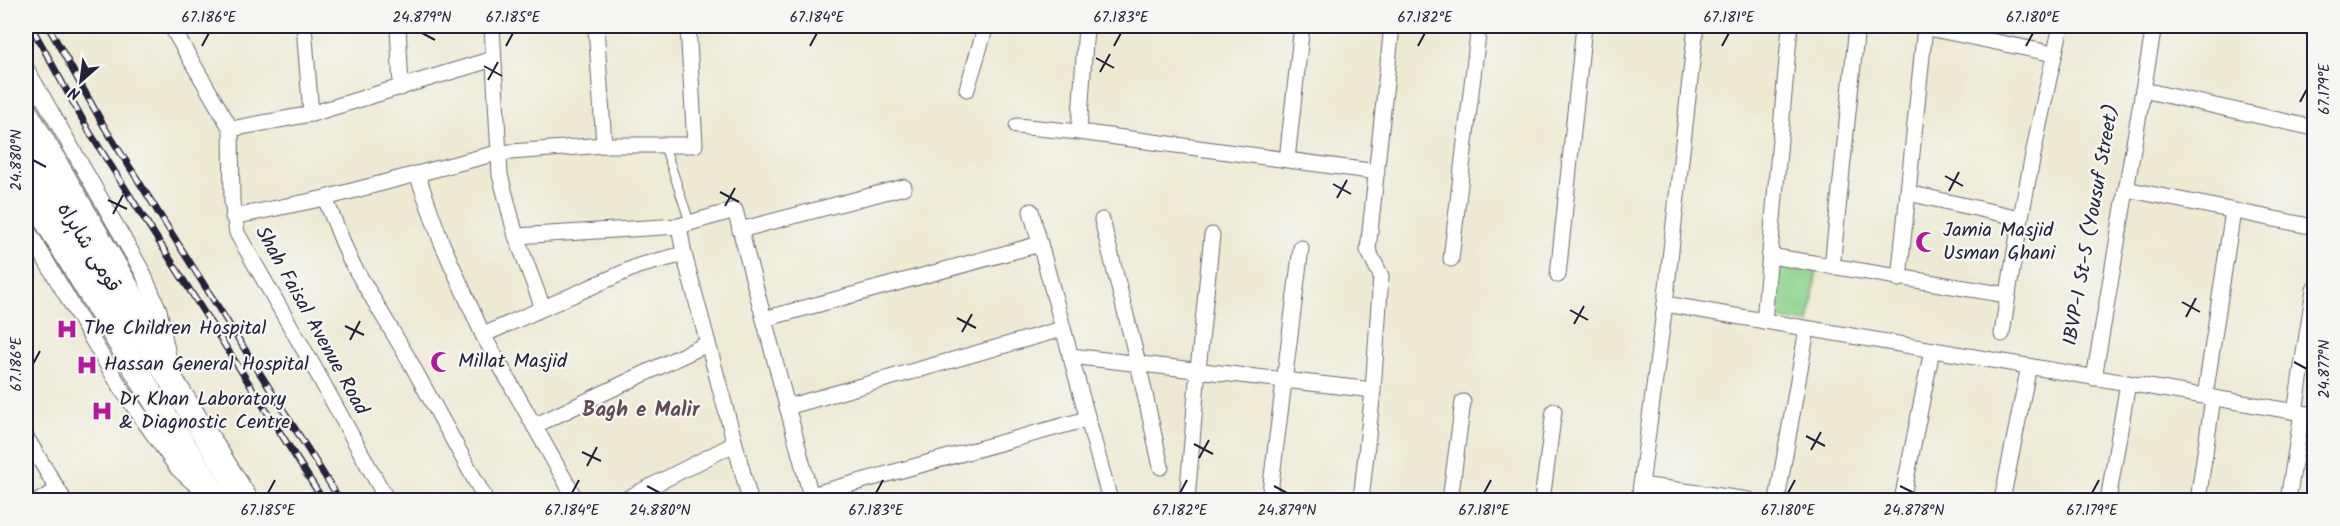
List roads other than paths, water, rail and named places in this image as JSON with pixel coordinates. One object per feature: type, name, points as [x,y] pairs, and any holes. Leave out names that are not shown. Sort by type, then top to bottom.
[{"type":"highway","name":"قومی شاہراہ","points":[[26,148],[246,501]]},
{"type":"highway","name":"قومی شاہراہ","points":[[26,186],[218,501]]},
{"type":"main road","points":[[26,110],[75,199],[168,356],[181,398]]},
{"type":"street","name":"Shah Faisal Avenue Road","points":[[171,26],[231,129],[233,217],[237,233],[387,501]]},
{"type":"street","points":[[294,26],[305,45]]},
{"type":"street","points":[[304,26],[311,114]]},
{"type":"street","points":[[398,26],[401,88]]},
{"type":"street","points":[[492,26],[497,153],[500,175],[516,236],[543,308]]},
{"type":"street","points":[[596,26],[604,145]]},
{"type":"street","points":[[233,217],[325,198],[497,153],[604,145],[695,145],[688,26]]},
{"type":"street","points":[[967,89],[986,26]]},
{"type":"street","points":[[1079,132],[1086,26]]},
{"type":"street","points":[[1287,159],[1302,26]]},
{"type":"street","points":[[1361,501],[1373,390],[1381,276],[1368,250],[1392,26]]},
{"type":"street","points":[[1451,260],[1479,26]]},
{"type":"street","points":[[1558,275],[1584,26]]},
{"type":"street","points":[[1639,501],[1665,304],[1696,26]]},
{"type":"street","points":[[1764,321],[1790,26]]},
{"type":"street","points":[[1764,321],[1790,26]]},
{"type":"street","points":[[1832,267],[1857,26]]},
{"type":"street","points":[[1899,279],[1922,26],[2054,54]]},
{"type":"street","points":[[2002,334],[2020,218],[2046,87],[2061,26]]},
{"type":"street","points":[[2090,377],[2126,189],[2141,86],[2154,26]]},
{"type":"street","points":[[231,129],[311,114],[493,59]]},
{"type":"street","points":[[26,68],[142,272],[159,310],[168,356]]},
{"type":"street","points":[[2141,86],[2314,128]]},
{"type":"street","name":"IBVP-1 St-5 (Yousuf Street)","points":[[2090,377],[2141,86]]},
{"type":"street","points":[[1017,126],[1079,132],[1377,172]]},
{"type":"street","points":[[417,174],[441,241],[483,335],[576,501]]},
{"type":"street","points":[[740,230],[904,188]]},
{"type":"street","points":[[2126,189],[2314,227]]},
{"type":"street","points":[[1908,193],[2020,218]]},
{"type":"street","points":[[325,198],[350,260],[408,358],[486,501]]},
{"type":"street","points":[[516,236],[567,235],[684,224],[735,210],[811,498],[1088,419]]},
{"type":"street","points":[[1031,211],[1108,500]]},
{"type":"street","points":[[2198,501],[2233,211]]},
{"type":"street","points":[[1102,220],[1161,467]]},
{"type":"street","points":[[684,224],[684,254],[750,501]]},
{"type":"street","points":[[26,227],[33,254],[122,390],[178,469],[212,501]]},
{"type":"street","points":[[1187,501],[1212,235]]},
{"type":"street","points":[[764,319],[1040,244]]},
{"type":"street","points":[[1269,501],[1301,248]]},
{"type":"street","points":[[483,335],[638,266],[684,254]]},
{"type":"street","points":[[1770,256],[2007,295]]},
{"type":"street","points":[[2288,501],[2304,413],[2314,289]]},
{"type":"street","points":[[1665,304],[2304,413]]},
{"type":"street","points":[[787,407],[1062,328]]},
{"type":"street","points":[[1777,501],[1808,329]]},
{"type":"street","points":[[534,426],[707,344]]},
{"type":"street","points":[[1902,501],[1932,350]]},
{"type":"street","points":[[1070,356],[1373,390]]},
{"type":"street","points":[[2002,501],[2029,366]]},
{"type":"street","points":[[2108,501],[2128,383]]},
{"type":"street","points":[[1450,501],[1462,402]]},
{"type":"street","points":[[1542,501],[1554,411]]},
{"type":"street","points":[[26,437],[61,495],[40,501]]},
{"type":"street","points":[[624,501],[734,444]]},
{"type":"street","points":[[1641,485],[1749,501]]},
{"type":"lane","points":[[664,145],[684,224]]},
{"type":"railway","points":[[31,26],[90,133],[323,500]]},
{"type":"railway","points":[[48,26],[105,128],[340,500]]},
{"type":"place","name":"Jamia Masjid Usman Ghani","points":[[1926,242]]},
{"type":"place","name":"The Children Hospital","points":[[67,329]]},
{"type":"place","name":"Millat Masjid","points":[[441,362]]},
{"type":"place","name":"Hassan General Hospital","points":[[87,365]]},
{"type":"place","name":"Dr Khan Laboratory & Diagnostic Centre","points":[[102,411]]},
{"type":"district","name":"Bagh e Malir","points":[[641,410]]}]
